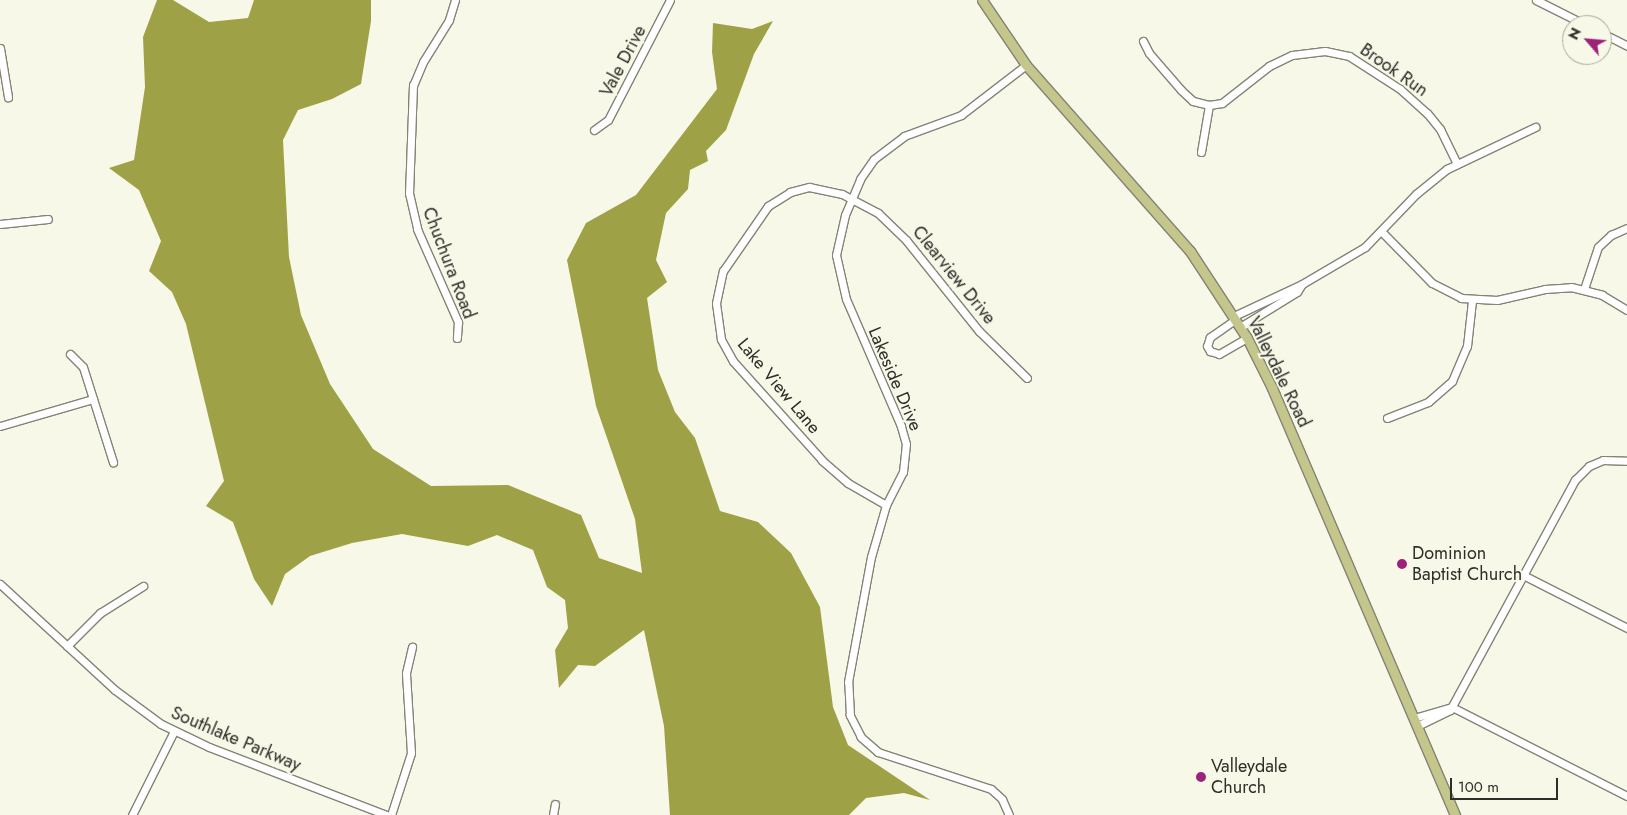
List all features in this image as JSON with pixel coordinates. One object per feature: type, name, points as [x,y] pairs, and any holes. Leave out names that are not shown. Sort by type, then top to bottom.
[{"type":"main road","name":"Valleydale Road","points":[[982,0],[1026,65],[1162,216],[1237,321],[1247,338],[1282,411],[1455,815]]},
{"type":"street","name":"Chuchura Road","points":[[455,0],[449,20],[423,62],[413,85],[409,192],[417,229],[458,322],[457,338]]},
{"type":"street","name":"Vale Drive","points":[[594,130],[608,120],[670,0]]},
{"type":"street","points":[[1540,1],[1567,15]]},
{"type":"street","points":[[1612,38],[1627,46]]},
{"type":"street","points":[[1143,41],[1149,53],[1181,90],[1193,101],[1209,104],[1201,152]]},
{"type":"street","points":[[0,48],[8,97]]},
{"type":"street","name":"Brook Run","points":[[1209,104],[1222,103],[1269,66],[1292,56],[1311,52],[1341,54],[1366,65],[1420,106],[1440,129],[1457,164]]},
{"type":"street","name":"Lakeside Drive","points":[[1009,815],[1002,799],[991,789],[878,752],[861,737],[851,720],[847,700],[848,682],[873,547],[886,505],[902,472],[906,444],[901,426],[857,326],[839,275],[836,248],[852,198],[868,167],[889,145],[961,115],[1026,65]]},
{"type":"street","points":[[1247,338],[1219,354],[1210,351],[1208,346],[1210,337],[1365,246],[1382,232],[1416,194],[1457,164],[1536,127]]},
{"type":"street","name":"Lake View Lane","points":[[852,198],[833,191],[809,187],[776,200],[754,223],[723,271],[717,312],[721,339],[728,353],[765,397],[836,474],[886,505]]},
{"type":"street","name":"Clearview Drive","points":[[852,198],[895,228],[979,331],[1027,378]]},
{"type":"street","points":[[0,224],[48,219]]},
{"type":"street","points":[[1584,289],[1598,247],[1611,235],[1627,228]]},
{"type":"street","points":[[1382,232],[1432,283],[1472,301],[1497,300],[1556,288],[1584,289],[1627,310]]},
{"type":"street","points":[[1237,321],[1297,292],[1302,284]]},
{"type":"street","points":[[1387,418],[1428,402],[1452,381],[1467,346],[1472,301]]},
{"type":"street","points":[[70,354],[83,367],[113,462]]},
{"type":"street","points":[[0,426],[93,399]]},
{"type":"street","points":[[1415,722],[1447,713],[1452,707],[1566,493],[1582,472],[1603,460],[1627,461]]},
{"type":"street","points":[[1523,575],[1627,628]]},
{"type":"street","name":"Southlake Parkway","points":[[0,584],[129,702],[174,731],[386,815]]},
{"type":"street","points":[[66,646],[100,612],[143,586]]},
{"type":"street","points":[[391,815],[411,753],[406,673],[412,647]]},
{"type":"street","points":[[1452,707],[1627,796]]},
{"type":"street","points":[[132,815],[174,731]]},
{"type":"street","points":[[553,815],[555,804]]},
{"type":"shaded area","points":[[157,0],[173,0],[209,22],[248,18],[254,0],[371,0],[371,21],[361,84],[332,99],[298,110],[283,140],[289,257],[301,315],[330,384],[373,449],[431,486],[508,485],[581,515],[599,558],[642,573],[635,519],[596,406],[567,260],[586,223],[636,195],[717,89],[712,52],[713,23],[752,29],[773,21],[754,54],[726,130],[706,151],[708,161],[690,170],[688,189],[666,213],[656,260],[667,282],[647,298],[658,370],[675,412],[695,438],[720,511],[758,522],[791,553],[820,607],[833,707],[848,745],[930,800],[904,793],[866,798],[849,815],[670,815],[664,726],[644,630],[595,666],[578,665],[559,688],[555,650],[568,628],[565,600],[547,587],[533,550],[497,535],[468,546],[402,534],[352,543],[310,556],[285,574],[272,606],[254,579],[233,522],[206,506],[224,481],[186,324],[172,292],[149,271],[161,241],[139,190],[109,168],[134,160],[145,87],[143,37]]},
{"type":"place","name":"Dominion Baptist Church","points":[[1402,564]]},
{"type":"place","name":"Valleydale Church","points":[[1201,777]]}]
